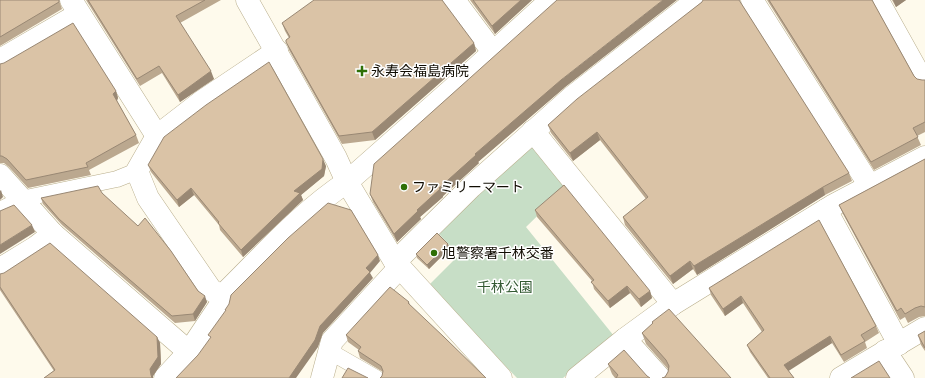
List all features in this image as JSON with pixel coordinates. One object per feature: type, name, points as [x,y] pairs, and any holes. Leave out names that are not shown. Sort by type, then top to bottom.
[{"type":"street","points":[[247,0],[336,158],[347,182],[397,265],[501,378]]},
{"type":"street","points":[[454,0],[494,52]]},
{"type":"street","points":[[165,378],[189,352],[222,300],[300,219],[326,196],[347,182],[551,0]]},
{"type":"street","points":[[322,378],[332,341],[397,265],[470,187],[572,97],[698,0]]},
{"type":"street","points":[[752,0],[870,186]]},
{"type":"street","points":[[0,60],[75,7],[157,136]]},
{"type":"street","points":[[222,300],[211,290],[148,198],[137,171],[157,136],[201,102],[277,51]]},
{"type":"street","points":[[534,131],[673,304]]},
{"type":"street","points":[[577,378],[625,339],[673,304],[826,210],[925,157]]},
{"type":"street","points":[[0,174],[53,234],[189,352]]},
{"type":"street","points":[[826,210],[892,347],[903,378]]},
{"type":"street","points":[[0,269],[36,247],[53,234]]},
{"type":"street","points":[[841,378],[925,328]]},
{"type":"street","points":[[625,339],[660,378]]},
{"type":"lane","points":[[881,0],[925,79]]},
{"type":"lane","points":[[0,210],[21,199],[117,180],[137,171]]},
{"type":"lane","points":[[329,351],[376,378]]},
{"type":"green space","name":"千林公園","points":[[532,143],[568,186],[526,227],[614,336],[563,378],[517,378],[428,286],[459,255],[438,233]]},
{"type":"building","points":[[0,0],[59,0],[59,2],[0,37]]},
{"type":"building","points":[[88,0],[205,0],[176,16],[211,71],[178,95],[159,66],[137,79]]},
{"type":"building","points":[[314,0],[442,0],[474,43],[372,132],[339,136],[286,42],[286,40],[290,37],[282,23]]},
{"type":"building","points":[[473,0],[521,0],[492,26]]},
{"type":"building","points":[[557,0],[663,0],[561,80],[475,154],[476,155],[439,188],[440,189],[394,234],[370,194],[374,164]]},
{"type":"building","points":[[703,0],[739,0],[849,173],[823,187],[694,266],[690,261],[670,276],[623,217],[648,197],[597,132],[570,153],[548,125],[577,99]]},
{"type":"building","points":[[769,0],[872,0],[914,76],[917,79],[925,80],[925,122],[913,128],[918,137],[871,162]]},
{"type":"building","points":[[73,23],[116,91],[113,94],[136,135],[86,163],[88,167],[26,180],[7,159],[0,156],[0,64]]},
{"type":"building","points":[[269,62],[323,159],[322,169],[294,191],[300,193],[241,250],[191,188],[177,200],[148,165],[164,137],[206,105]]},
{"type":"building","points":[[925,159],[925,307],[921,306],[915,308],[905,314],[901,308],[897,311],[839,205]]},
{"type":"building","points":[[564,185],[650,291],[639,299],[627,286],[608,301],[591,282],[594,280],[535,210]]},
{"type":"building","points":[[98,186],[102,193],[138,226],[145,218],[171,251],[198,291],[205,296],[193,314],[172,316],[59,219],[41,198]]},
{"type":"building","points":[[328,203],[351,210],[378,255],[366,268],[370,272],[320,326],[315,340],[289,378],[176,378],[198,355],[211,337],[208,335],[226,310],[231,295],[288,238]]},
{"type":"building","points":[[14,205],[32,225],[0,245],[0,211]]},
{"type":"building","points":[[819,220],[876,326],[861,335],[865,341],[841,355],[830,336],[784,365],[794,378],[770,378],[747,345],[764,330],[741,296],[723,309],[709,288]]},
{"type":"building","name":"旭警察署千林交番","points":[[437,233],[448,244],[427,265],[416,254]]},
{"type":"building","points":[[50,243],[157,337],[158,357],[150,369],[152,378],[44,378],[55,370],[0,287],[0,274],[4,273]]},
{"type":"building","points":[[390,287],[409,302],[408,303],[486,378],[380,378],[383,371],[381,366],[358,351],[361,347],[346,335]]},
{"type":"building","points":[[669,309],[731,378],[662,378],[665,377],[668,372],[669,366],[666,360],[642,333],[653,323],[652,322]]},
{"type":"building","points":[[925,331],[925,348],[918,335]]},
{"type":"building","points":[[624,350],[650,378],[616,378],[618,375],[608,364]]},
{"type":"building","points":[[879,361],[890,378],[851,378]]},
{"type":"building","points":[[348,368],[368,378],[342,378]]},
{"type":"place","name":"永寿会福島病院","points":[[362,71]]},
{"type":"place","name":"ファミリーマート","points":[[404,187]]},
{"type":"place","name":"旭警察署千林交番","points":[[434,253]]}]
